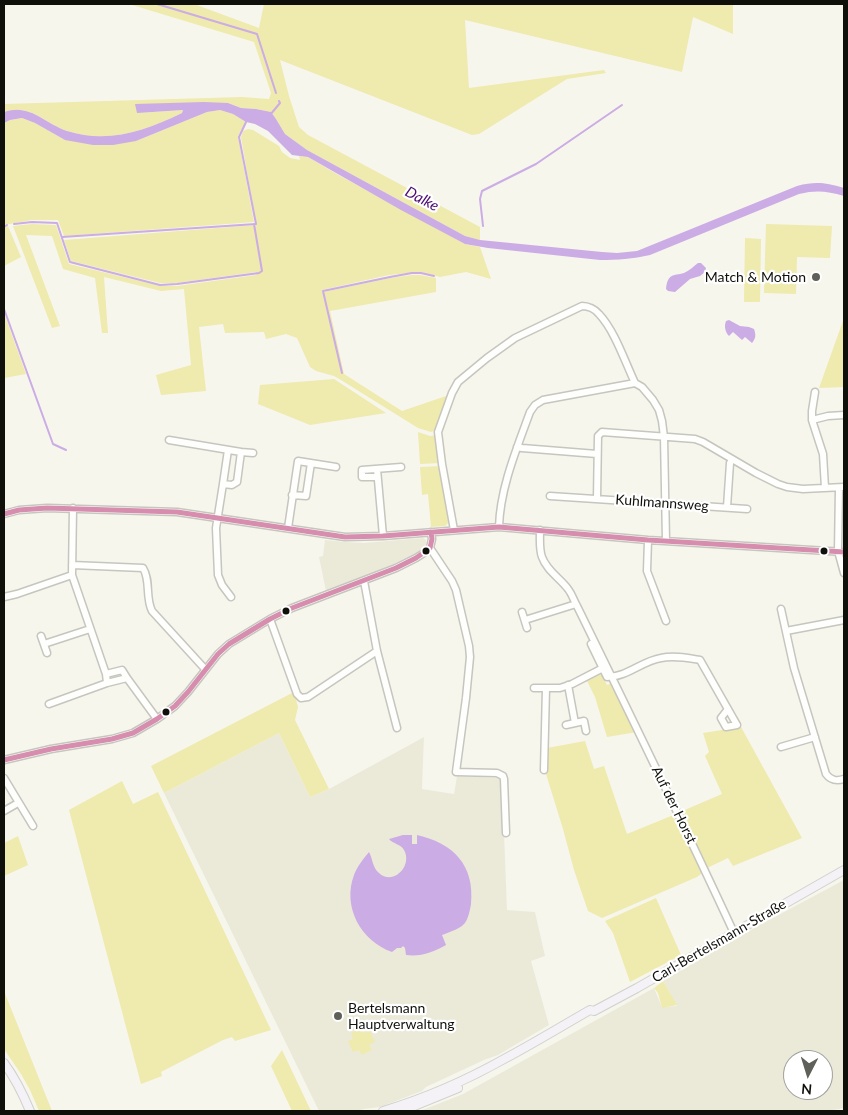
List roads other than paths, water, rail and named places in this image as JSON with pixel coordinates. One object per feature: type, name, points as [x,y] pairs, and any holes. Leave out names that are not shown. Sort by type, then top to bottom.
[{"type":"main road","name":"Carl-Bertelsmann-Straße","points":[[383,1111],[440,1091],[471,1077],[588,1011],[594,1010],[637,988],[844,870]]},
{"type":"main road","name":"Carl-Bertelsmann-Straße","points":[[402,1111],[474,1081],[592,1014],[594,1010]]},
{"type":"main road","points":[[4,1063],[14,1077],[30,1111]]},
{"type":"main road","points":[[4,1071],[25,1111]]},
{"type":"street","points":[[454,530],[438,432],[458,382],[515,338],[582,306],[587,306],[598,312],[610,329],[635,384]]},
{"type":"street","points":[[499,527],[500,510],[517,447],[530,412],[535,405],[544,400],[635,384],[642,387],[658,408],[662,421],[666,541]]},
{"type":"street","points":[[815,392],[812,420],[823,454],[824,488]]},
{"type":"street","points":[[812,420],[844,415]]},
{"type":"street","name":"Kuhlmannsweg","points":[[596,499],[598,436],[602,432],[664,437]]},
{"type":"street","points":[[664,437],[695,439],[756,473],[786,487],[803,489],[841,488],[841,551],[844,573]]},
{"type":"street","points":[[169,440],[253,453]]},
{"type":"street","points":[[517,447],[597,454]]},
{"type":"street","points":[[228,450],[216,528],[218,575],[222,585],[231,597]]},
{"type":"street","points":[[223,484],[232,485],[237,482],[241,452]]},
{"type":"street","name":"Kuhlmannsweg","points":[[727,508],[730,463],[732,459]]},
{"type":"street","points":[[288,528],[298,461],[336,467]]},
{"type":"street","points":[[292,494],[306,496],[311,463]]},
{"type":"street","points":[[377,477],[362,476],[362,470],[401,467]]},
{"type":"street","points":[[376,469],[383,536]]},
{"type":"street","name":"Kuhlmannsweg","points":[[550,496],[747,509]]},
{"type":"street","points":[[73,508],[72,575],[106,674],[107,684]]},
{"type":"street","points":[[4,514],[33,509],[73,508],[177,512],[345,537],[499,527],[648,540],[841,551]]},
{"type":"street","name":"Auf der Horst","points":[[540,530],[542,556],[547,566],[568,588],[613,677],[734,933]]},
{"type":"street","points":[[4,760],[51,748],[112,739],[132,732],[157,719],[175,706],[218,654],[229,644],[292,608],[407,563],[430,548],[431,532]]},
{"type":"street","points":[[648,540],[647,571],[666,621]]},
{"type":"street","points":[[430,548],[456,590],[469,646],[470,657],[466,698],[456,772],[498,773],[503,776],[506,833]]},
{"type":"street","points":[[72,565],[143,568],[147,574],[148,599],[152,611],[206,669]]},
{"type":"street","points":[[4,597],[72,575]]},
{"type":"street","points":[[364,581],[377,652],[397,728]]},
{"type":"street","points":[[525,620],[576,604]]},
{"type":"street","points":[[781,609],[794,668],[826,774],[834,780],[844,779]]},
{"type":"street","points":[[522,612],[527,628]]},
{"type":"street","points":[[270,619],[297,694],[301,698],[308,697],[377,652]]},
{"type":"street","points":[[786,631],[844,620]]},
{"type":"street","points":[[44,644],[90,629]]},
{"type":"street","name":"Auf der Horst","points":[[589,631],[590,641],[607,677],[613,677]]},
{"type":"street","points":[[42,636],[47,653]]},
{"type":"street","points":[[613,677],[662,658],[700,660],[728,709]]},
{"type":"street","points":[[534,688],[560,688],[603,668]]},
{"type":"street","points":[[106,674],[122,670],[157,719]]},
{"type":"street","points":[[49,704],[127,678]]},
{"type":"street","points":[[568,685],[576,723]]},
{"type":"street","points":[[544,770],[546,688]]},
{"type":"street","points":[[566,724],[584,721],[586,730]]},
{"type":"street","points":[[781,747],[815,737]]},
{"type":"street","points":[[4,778],[33,826]]},
{"type":"street","points":[[4,811],[18,803]]},
{"type":"waterway","points":[[157,4],[257,34],[276,93]]},
{"type":"waterway","points":[[270,115],[280,103],[279,101]]},
{"type":"waterway","points":[[483,226],[480,199],[482,191],[536,164],[622,105]]},
{"type":"waterway","points":[[62,237],[256,224],[239,137],[247,120]]},
{"type":"waterway","points":[[14,224],[32,222],[57,223],[70,262],[160,285],[259,273],[262,271],[254,224]]},
{"type":"waterway","points":[[342,373],[323,291],[412,273],[434,276]]},
{"type":"waterway","points":[[4,309],[53,444],[66,450]]},
{"type":"place","name":"Match & Motion","points":[[816,277]]},
{"type":"place","name":"Bertelsmann Hauptverwaltung","points":[[338,1016]]},
{"type":"water label","name":"Dalke","points":[[422,199]]}]
